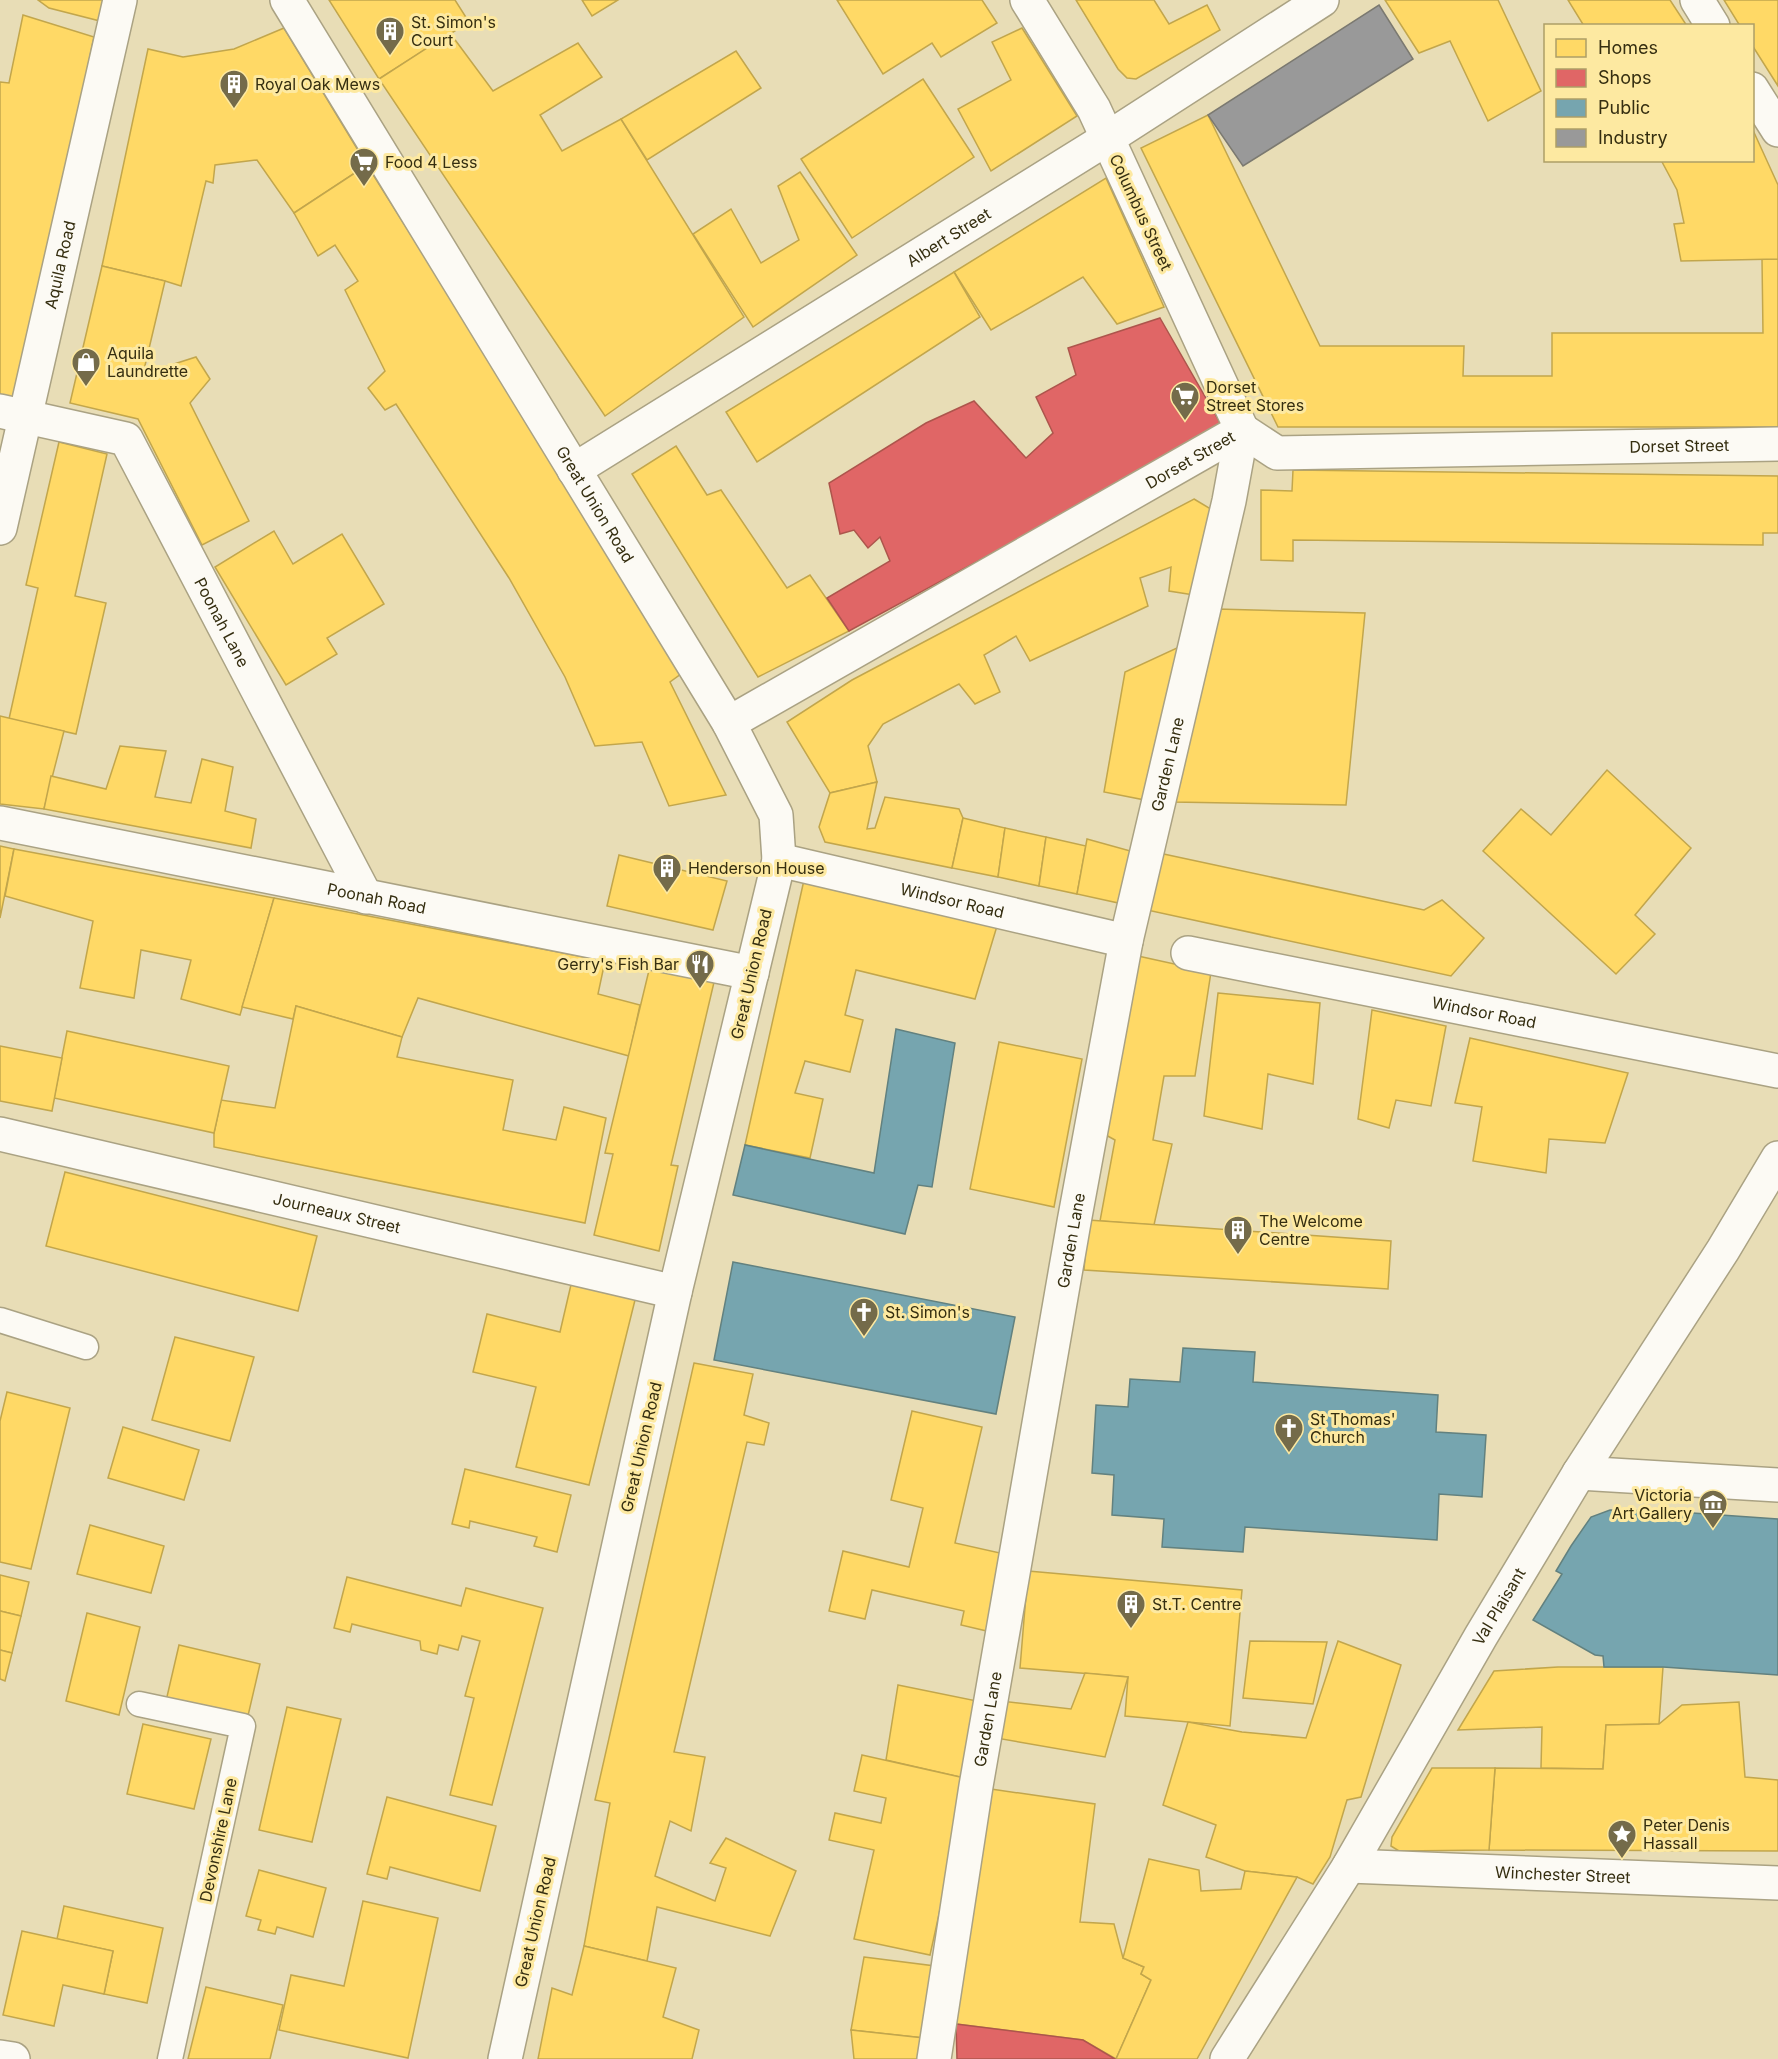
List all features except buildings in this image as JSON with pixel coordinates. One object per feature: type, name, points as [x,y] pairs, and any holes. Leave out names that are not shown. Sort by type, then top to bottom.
[{"type":"street","name":"Aquila Road","points":[[0,528],[12,414],[120,0]]},
{"type":"street","name":"Great Union Road","points":[[287,0],[729,723],[776,814],[779,860],[675,1292],[505,2059]]},
{"type":"street","name":"Columbus Street","points":[[1028,0],[1094,109],[1242,430]]},
{"type":"street","name":"Albert Street","points":[[574,470],[1107,138],[1322,0]]},
{"type":"street","points":[[1697,0],[1712,24]]},
{"type":"street","points":[[1754,92],[1778,130]]},
{"type":"street","name":"Poonah Lane","points":[[12,414],[126,439],[366,897]]},
{"type":"street","name":"Dorset Street","points":[[729,723],[1242,430],[1277,453],[1778,444]]},
{"type":"street","name":"Garden Lane","points":[[934,2059],[978,1775],[1074,1222],[1126,942],[1229,501],[1242,430]]},
{"type":"street","name":"Poonah Road","points":[[0,823],[752,973]]},
{"type":"street","name":"Windsor Road","points":[[779,860],[1126,942]]},
{"type":"street","name":"Windsor Road","points":[[1188,953],[1778,1071]]},
{"type":"street","name":"Journeaux Street","points":[[0,1134],[675,1292]]},
{"type":"street","name":"Val Plaisant","points":[[1227,2059],[1349,1866],[1481,1636],[1579,1473],[1723,1250],[1778,1158]]},
{"type":"street","points":[[1579,1473],[1778,1485]]},
{"type":"street","name":"Winchester Street","points":[[1349,1866],[1778,1883]]},
{"type":"street","points":[[0,2056],[13,2059]]},
{"type":"lane","points":[[0,1320],[86,1347]]},
{"type":"lane","name":"Devonshire Lane","points":[[139,1704],[243,1726],[170,2059]]},
{"type":"place","name":"St. Simon's Court","points":[[390,56]]},
{"type":"place","name":"Royal Oak Mews","points":[[234,110]]},
{"type":"place","name":"Food 4 Less","points":[[364,188]]},
{"type":"place","name":"Aquila Laundrette","points":[[86,388]]},
{"type":"place","name":"Dorset Street Stores","points":[[1185,422]]},
{"type":"place","name":"Henderson House","points":[[667,894]]},
{"type":"place","name":"Gerry's Fish Bar","points":[[700,990]]},
{"type":"place","name":"The Welcome Centre","points":[[1238,1256]]},
{"type":"place","name":"St. Simon's","points":[[864,1338]]},
{"type":"place","name":"St Thomas' Church","points":[[1289,1454]]},
{"type":"place","name":"Victoria Art Gallery","points":[[1713,1530]]},
{"type":"place","name":"St.T. Centre","points":[[1131,1630]]},
{"type":"place","name":"Peter Denis Hassall","points":[[1622,1860]]}]
